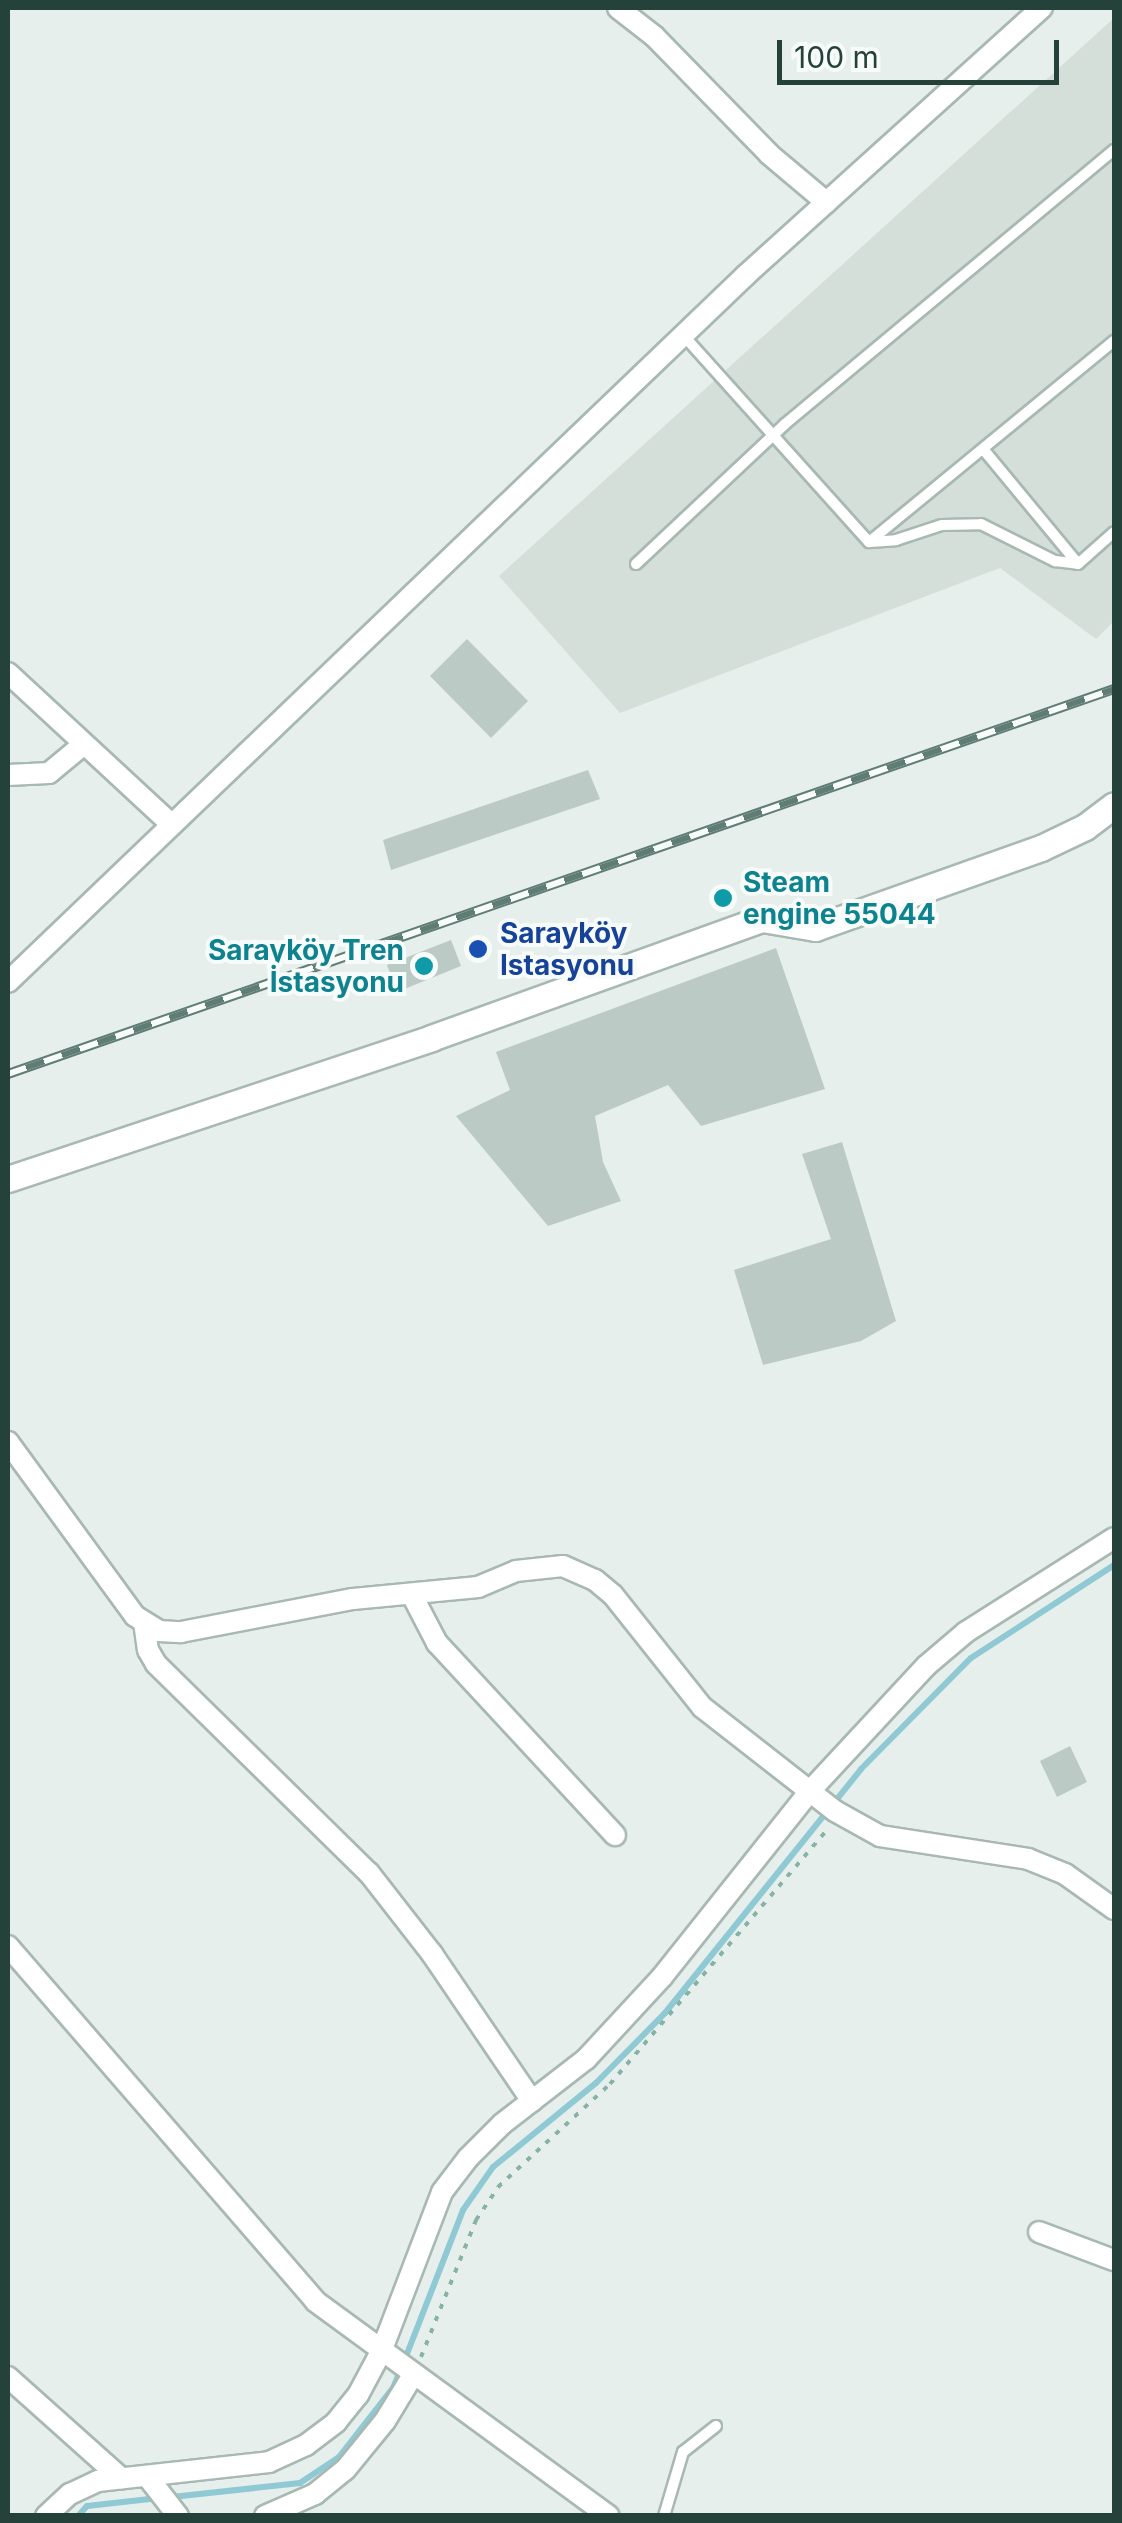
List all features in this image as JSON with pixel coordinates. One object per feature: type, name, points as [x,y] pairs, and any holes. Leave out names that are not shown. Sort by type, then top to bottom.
[{"type":"street","points":[[618,8],[654,36],[733,119],[826,202]]},
{"type":"street","points":[[8,982],[683,335],[1042,8]]},
{"type":"street","points":[[8,673],[171,824]]},
{"type":"street","points":[[8,775],[49,773],[84,744]]},
{"type":"street","points":[[8,1179],[432,1038],[762,920],[814,928],[1041,848],[1085,827],[1114,805]]},
{"type":"street","points":[[9,1447],[135,1616],[158,1631],[181,1632],[353,1599],[478,1587],[540,1565],[578,1571],[614,1595],[702,1707],[838,1812],[880,1836],[1028,1859],[1065,1874],[1114,1910]]},
{"type":"street","points":[[46,2516],[84,2486],[120,2478],[152,2483],[269,2462],[306,2445],[347,2409],[385,2355],[442,2192],[484,2140],[586,2059],[662,1978],[813,1794],[926,1666],[966,1632],[1114,1538]]},
{"type":"street","points":[[412,1595],[437,1643],[615,1835]]},
{"type":"street","points":[[144,1622],[148,1650],[156,1664],[369,1873],[432,1954],[532,2100]]},
{"type":"street","points":[[8,1946],[315,2301],[609,2516]]},
{"type":"street","points":[[1039,2232],[1114,2260]]},
{"type":"street","points":[[265,2516],[316,2494],[345,2470],[384,2421],[411,2374]]},
{"type":"street","points":[[8,2376],[120,2478]]},
{"type":"street","points":[[152,2483],[176,2513]]},
{"type":"lane","points":[[636,564],[773,435],[1114,150]]},
{"type":"lane","points":[[683,335],[869,542]]},
{"type":"lane","points":[[869,542],[1114,341]]},
{"type":"lane","points":[[983,449],[1078,564]]},
{"type":"lane","points":[[869,542],[896,540],[942,525],[981,524],[1055,562],[1078,564],[1114,532]]},
{"type":"lane","points":[[664,2516],[682,2452],[716,2426]]},
{"type":"path","points":[[411,2374],[486,2202],[510,2173],[610,2084],[838,1812]]},
{"type":"shaded area","points":[[1114,18],[1114,621],[1096,639],[1000,568],[620,713],[499,576]]},
{"type":"building","points":[[467,639],[528,701],[491,738],[430,676]]},
{"type":"building","points":[[588,770],[600,799],[391,870],[383,840]]},
{"type":"building","name":"Sarayköy Tren İstasyonu","points":[[451,940],[461,966],[397,992],[387,965]]},
{"type":"building","points":[[776,948],[825,1089],[701,1126],[668,1085],[595,1116],[603,1162],[621,1201],[548,1226],[456,1116],[510,1090],[496,1052]]},
{"type":"building","points":[[842,1142],[896,1321],[861,1341],[763,1365],[734,1270],[831,1239],[802,1154]]},
{"type":"building","points":[[1070,1746],[1087,1782],[1057,1797],[1040,1761]]},
{"type":"waterway","points":[[405,2359],[463,2210],[493,2167],[596,2083],[665,2013],[861,1769],[971,1658],[1114,1565]]},
{"type":"waterway","points":[[172,2497],[300,2483],[339,2457],[393,2388],[400,2371]]},
{"type":"waterway","points":[[78,2516],[87,2506],[159,2498]]},
{"type":"railway","points":[[8,1074],[1114,689]]},
{"type":"place","name":"Steam engine 55044","points":[[723,898]]},
{"type":"place","name":"Sarayköy Istasyonu","points":[[478,949]]},
{"type":"place","name":"Sarayköy Tren İstasyonu","points":[[424,966]]}]
